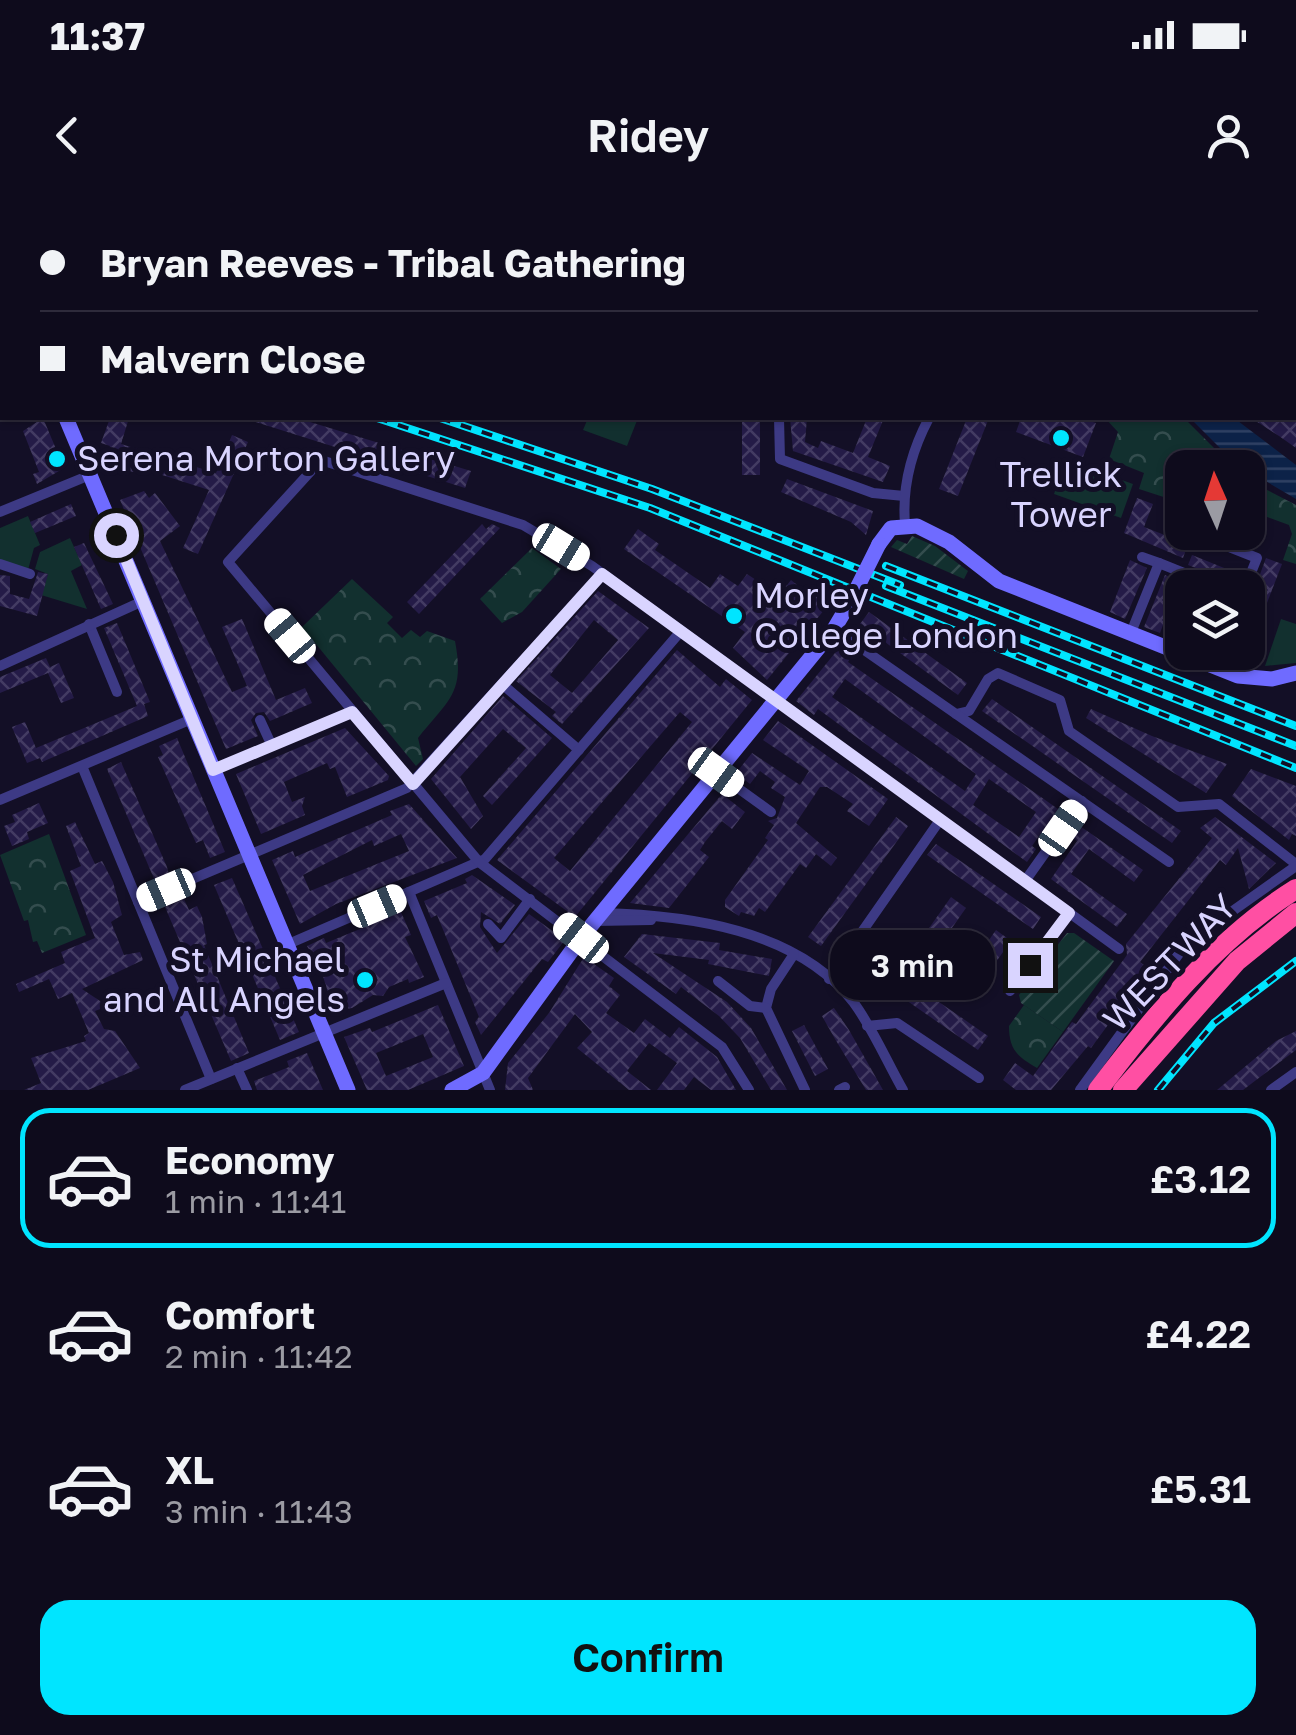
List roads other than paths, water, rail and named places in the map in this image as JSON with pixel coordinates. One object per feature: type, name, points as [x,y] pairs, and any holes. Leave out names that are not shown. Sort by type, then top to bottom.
[{"type":"highway","name":"WESTWAY","points":[[1098,1090],[1154,1017],[1198,970],[1296,889]]},
{"type":"highway","name":"WESTWAY","points":[[1123,1090],[1236,961],[1296,913]]},
{"type":"street","points":[[67,420],[348,1090]]},
{"type":"street","points":[[779,420],[780,458],[873,494],[904,496]]},
{"type":"street","points":[[905,524],[904,496],[912,457],[928,420]]},
{"type":"street","points":[[749,1090],[722,1047],[480,862],[228,562],[322,460],[523,524],[602,574],[1119,949]]},
{"type":"street","points":[[0,512],[90,475]]},
{"type":"street","points":[[452,1090],[482,1073],[581,938],[834,628],[891,528],[905,524],[949,542],[999,581],[1130,635],[1165,645]]},
{"type":"street","points":[[1237,550],[1257,558],[1252,570]]},
{"type":"street","points":[[1142,557],[1176,570]]},
{"type":"street","points":[[1130,635],[1158,563]]},
{"type":"street","points":[[0,564],[30,574]]},
{"type":"street","points":[[138,902],[398,794],[413,784],[602,574]]},
{"type":"street","points":[[0,666],[143,602]]},
{"type":"street","points":[[88,624],[117,692]]},
{"type":"street","points":[[834,628],[1169,862]]},
{"type":"street","points":[[286,945],[480,862],[680,631]]},
{"type":"street","points":[[1236,670],[1252,678],[1296,673]]},
{"type":"street","points":[[960,714],[992,675],[1004,673],[1060,700],[1069,730],[1178,807],[1219,804],[1296,865],[1229,916],[1196,934],[1080,1090]]},
{"type":"street","points":[[502,684],[579,750]]},
{"type":"street","points":[[213,770],[352,712]]},
{"type":"street","points":[[0,800],[192,718]]},
{"type":"street","points":[[260,720],[272,746]]},
{"type":"street","points":[[82,766],[211,1080]]},
{"type":"street","points":[[716,772],[771,812]]},
{"type":"street","points":[[1026,882],[1082,801]]},
{"type":"street","points":[[828,979],[940,820]]},
{"type":"street","points":[[409,892],[490,1090]]},
{"type":"street","points":[[488,924],[501,938],[530,899]]},
{"type":"street","points":[[1010,992],[1069,913]]},
{"type":"street","points":[[599,917],[657,918],[729,929],[794,954],[850,998],[902,1090]]},
{"type":"street","points":[[794,954],[770,989],[766,1008],[805,1090]]},
{"type":"street","points":[[718,981],[750,1006],[766,1008]]},
{"type":"street","points":[[186,1090],[446,983]]},
{"type":"street","points":[[867,1026],[897,1023],[979,1078]]},
{"type":"street","points":[[238,1068],[246,1090]]},
{"type":"street","points":[[1271,1090],[1296,1072]]},
{"type":"water","points":[[1192,420],[1237,420],[1296,465],[1296,499],[1265,481],[1265,450],[1222,450]]},
{"type":"railway","points":[[383,420],[650,508],[1296,768]]},
{"type":"railway","points":[[446,420],[652,489],[900,585]]},
{"type":"railway","points":[[886,566],[1296,726]]},
{"type":"railway","points":[[886,586],[1296,746]]},
{"type":"railway","points":[[1158,1090],[1214,1023],[1296,961]]},
{"type":"place","name":"Trellick Tower","points":[[1061,438]]},
{"type":"place","name":"Serena Morton Gallery","points":[[57,459]]},
{"type":"place","name":"Morley College London","points":[[734,616]]},
{"type":"place","name":"St Michael and All Angels","points":[[365,980]]}]
